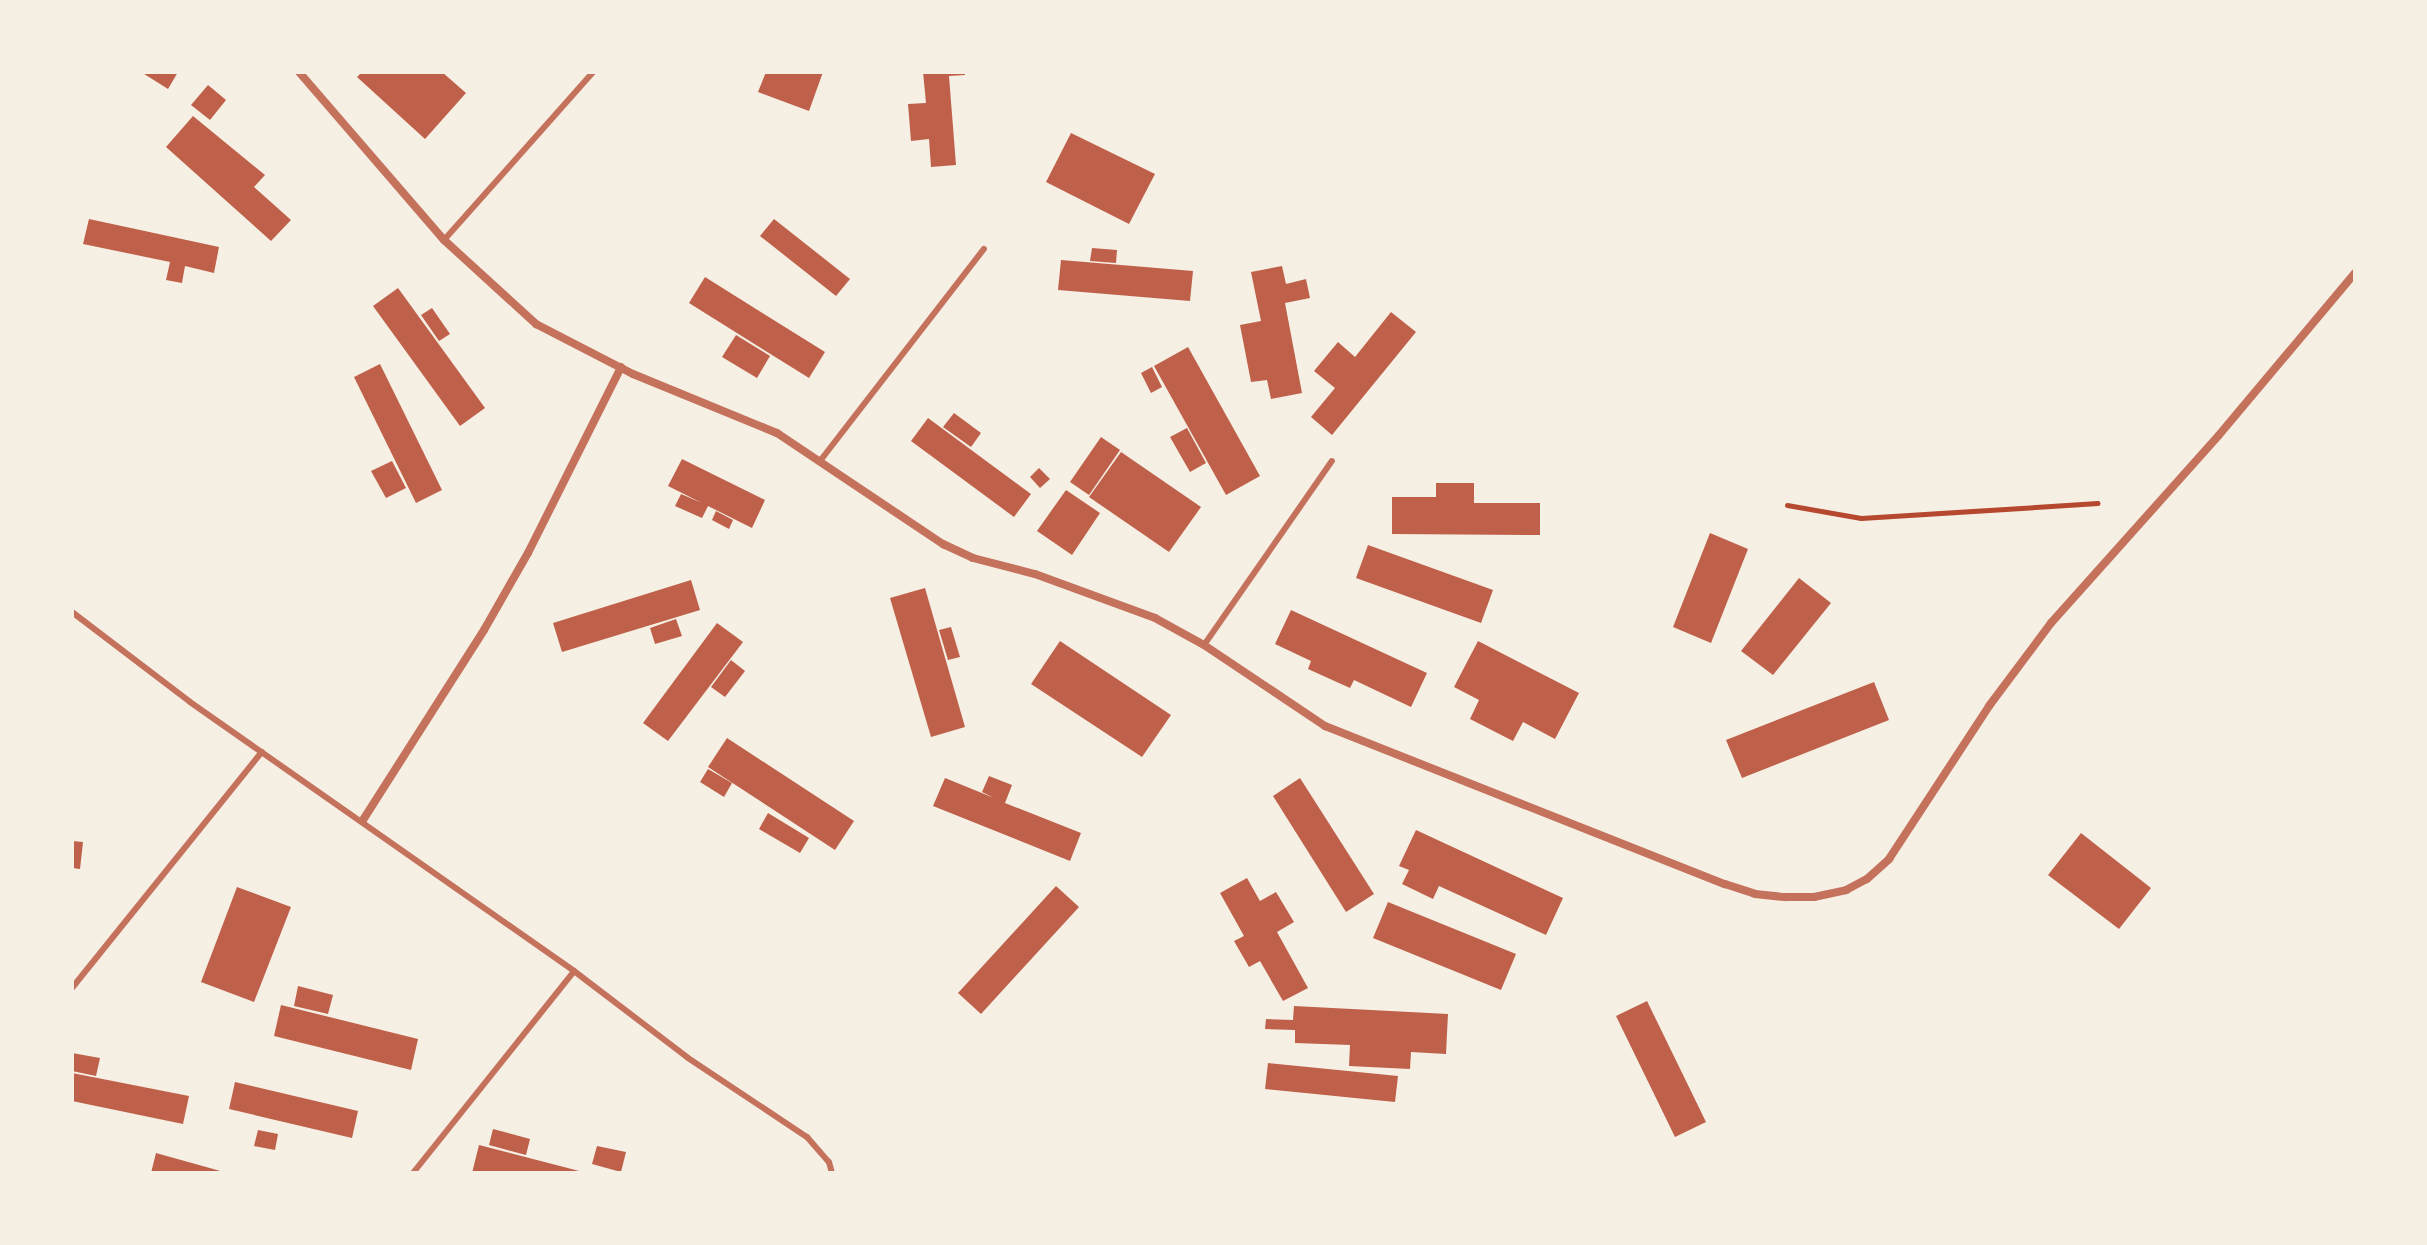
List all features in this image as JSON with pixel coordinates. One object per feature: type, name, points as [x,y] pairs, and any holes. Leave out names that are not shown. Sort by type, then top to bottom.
[{"type":"street","points":[[299,72],[444,240],[536,324],[621,367],[761,425],[943,544],[999,567],[1035,574],[1127,605],[1204,645],[1304,715],[1452,778],[1755,894],[1802,898],[1829,895],[1867,879],[1889,859],[2018,665],[2089,578],[2355,273]]},
{"type":"street","points":[[363,820],[499,604],[621,367]]},
{"type":"lane","points":[[444,240],[593,72]]},
{"type":"lane","points":[[820,461],[984,249]]},
{"type":"lane","points":[[1204,645],[1332,461]]},
{"type":"lane","points":[[72,612],[262,752],[574,971],[688,1058],[807,1137],[829,1162],[832,1173]]},
{"type":"lane","points":[[72,988],[262,752]]},
{"type":"lane","points":[[413,1173],[574,971]]},
{"type":"path","points":[[1787,505],[1861,518],[2098,503]]},
{"type":"building","points":[[141,72],[178,72],[168,89]]},
{"type":"building","points":[[362,72],[442,72],[466,93],[425,139],[357,77]]},
{"type":"building","points":[[766,72],[823,72],[809,111],[758,92]]},
{"type":"building","points":[[923,72],[965,72],[965,75],[949,76],[956,165],[931,167],[929,139],[911,141],[908,104],[926,103]]},
{"type":"building","points":[[208,85],[226,100],[210,120],[191,105]]},
{"type":"building","points":[[193,116],[265,175],[254,187],[291,220],[271,241],[166,147]]},
{"type":"building","points":[[1071,133],[1155,174],[1129,224],[1046,182]]},
{"type":"building","points":[[89,219],[219,247],[214,273],[185,266],[182,283],[166,280],[170,262],[83,244]]},
{"type":"building","points":[[774,219],[850,279],[836,296],[760,236]]},
{"type":"building","points":[[1092,248],[1117,250],[1116,263],[1090,261]]},
{"type":"building","points":[[1061,260],[1193,271],[1190,301],[1058,290]]},
{"type":"building","points":[[1282,266],[1286,284],[1306,279],[1310,298],[1285,303],[1302,393],[1271,399],[1267,380],[1251,382],[1240,325],[1261,321],[1251,272]]},
{"type":"building","points":[[705,277],[825,352],[809,378],[689,303]]},
{"type":"building","points":[[398,288],[485,408],[460,426],[373,306]]},
{"type":"building","points":[[432,308],[450,334],[439,341],[421,315]]},
{"type":"building","points":[[1391,312],[1416,332],[1332,435],[1311,417],[1335,388],[1314,371],[1338,342],[1355,357]]},
{"type":"building","points":[[736,335],[770,356],[757,378],[722,357]]},
{"type":"building","points":[[1188,347],[1260,476],[1226,495],[1154,366]]},
{"type":"building","points":[[380,364],[442,490],[416,503],[354,377]]},
{"type":"building","points":[[1152,367],[1162,387],[1151,393],[1141,373]]},
{"type":"building","points":[[954,413],[981,433],[971,447],[943,427]]},
{"type":"building","points":[[928,418],[1031,494],[1014,517],[911,441]]},
{"type":"building","points":[[1187,428],[1206,463],[1190,472],[1170,437]]},
{"type":"building","points":[[1101,437],[1120,450],[1089,495],[1070,482]]},
{"type":"building","points":[[1121,452],[1201,507],[1169,552],[1089,497]]},
{"type":"building","points":[[682,459],[765,500],[752,528],[708,506],[702,518],[675,506],[681,494],[702,503],[668,486]]},
{"type":"building","points":[[392,461],[406,488],[386,498],[371,471]]},
{"type":"building","points":[[1039,468],[1050,479],[1040,488],[1030,477]]},
{"type":"building","points":[[1436,483],[1474,483],[1474,503],[1540,503],[1540,535],[1392,534],[1392,497],[1436,497]]},
{"type":"building","points":[[1066,490],[1100,513],[1072,555],[1037,531]]},
{"type":"building","points":[[716,511],[733,520],[729,529],[712,520]]},
{"type":"building","points":[[1710,533],[1748,549],[1711,643],[1673,627]]},
{"type":"building","points":[[1368,545],[1493,590],[1481,623],[1356,578]]},
{"type":"building","points":[[1799,578],[1831,603],[1773,675],[1741,651]]},
{"type":"building","points":[[691,580],[700,610],[562,652],[553,623]]},
{"type":"building","points":[[925,588],[965,727],[931,737],[890,598]]},
{"type":"building","points":[[1291,610],[1427,673],[1411,707],[1354,680],[1350,688],[1308,669],[1311,661],[1275,644]]},
{"type":"building","points":[[676,619],[682,636],[655,644],[650,628]]},
{"type":"building","points":[[717,623],[743,642],[668,741],[643,723]]},
{"type":"building","points":[[951,627],[960,657],[948,660],[939,630]]},
{"type":"building","points":[[1060,641],[1171,715],[1142,757],[1031,684]]},
{"type":"building","points":[[1478,641],[1579,693],[1555,739],[1523,722],[1513,741],[1470,719],[1479,700],[1454,687]]},
{"type":"building","points":[[731,660],[745,671],[725,697],[711,687]]},
{"type":"building","points":[[1874,682],[1889,720],[1742,778],[1726,740]]},
{"type":"building","points":[[727,738],[854,821],[835,850],[708,767]]},
{"type":"building","points":[[708,769],[732,783],[724,797],[700,782]]},
{"type":"building","points":[[989,776],[1012,785],[1005,803],[1081,833],[1070,861],[933,806],[945,778],[994,798],[982,792]]},
{"type":"building","points":[[1300,778],[1374,894],[1346,912],[1273,796]]},
{"type":"building","points":[[768,813],[809,838],[800,853],[759,829]]},
{"type":"building","points":[[1416,830],[1563,898],[1546,935],[1439,886],[1433,899],[1402,884],[1409,870],[1399,866]]},
{"type":"building","points":[[2081,833],[2151,888],[2119,929],[2048,875]]},
{"type":"building","points":[[72,841],[83,842],[80,869],[72,868]]},
{"type":"building","points":[[1247,878],[1260,901],[1276,892],[1294,922],[1277,932],[1308,988],[1283,1001],[1260,961],[1249,967],[1234,941],[1244,936],[1220,893]]},
{"type":"building","points":[[1056,886],[1079,907],[981,1014],[958,993]]},
{"type":"building","points":[[237,887],[291,907],[254,1002],[201,982]]},
{"type":"building","points":[[1388,902],[1516,954],[1501,990],[1373,938]]},
{"type":"building","points":[[298,986],[333,995],[328,1014],[294,1006]]},
{"type":"building","points":[[1647,1001],[1706,1122],[1675,1137],[1616,1016]]},
{"type":"building","points":[[281,1005],[418,1039],[411,1070],[274,1036]]},
{"type":"building","points":[[1294,1006],[1448,1014],[1446,1054],[1411,1052],[1410,1069],[1349,1066],[1350,1045],[1295,1043],[1295,1030],[1265,1029],[1266,1019],[1293,1020]]},
{"type":"building","points":[[72,1053],[100,1058],[96,1076],[72,1071]]},
{"type":"building","points":[[1268,1063],[1398,1076],[1395,1102],[1265,1089]]},
{"type":"building","points":[[72,1073],[189,1096],[183,1124],[72,1101]]},
{"type":"building","points":[[235,1082],[358,1111],[352,1138],[229,1109]]},
{"type":"building","points":[[493,1129],[530,1139],[526,1155],[489,1145]]},
{"type":"building","points":[[258,1130],[278,1134],[275,1150],[254,1146]]},
{"type":"building","points":[[479,1145],[583,1172],[583,1173],[472,1173]]},
{"type":"building","points":[[597,1146],[626,1152],[621,1172],[592,1164]]},
{"type":"building","points":[[156,1153],[224,1172],[224,1173],[151,1173]]}]
